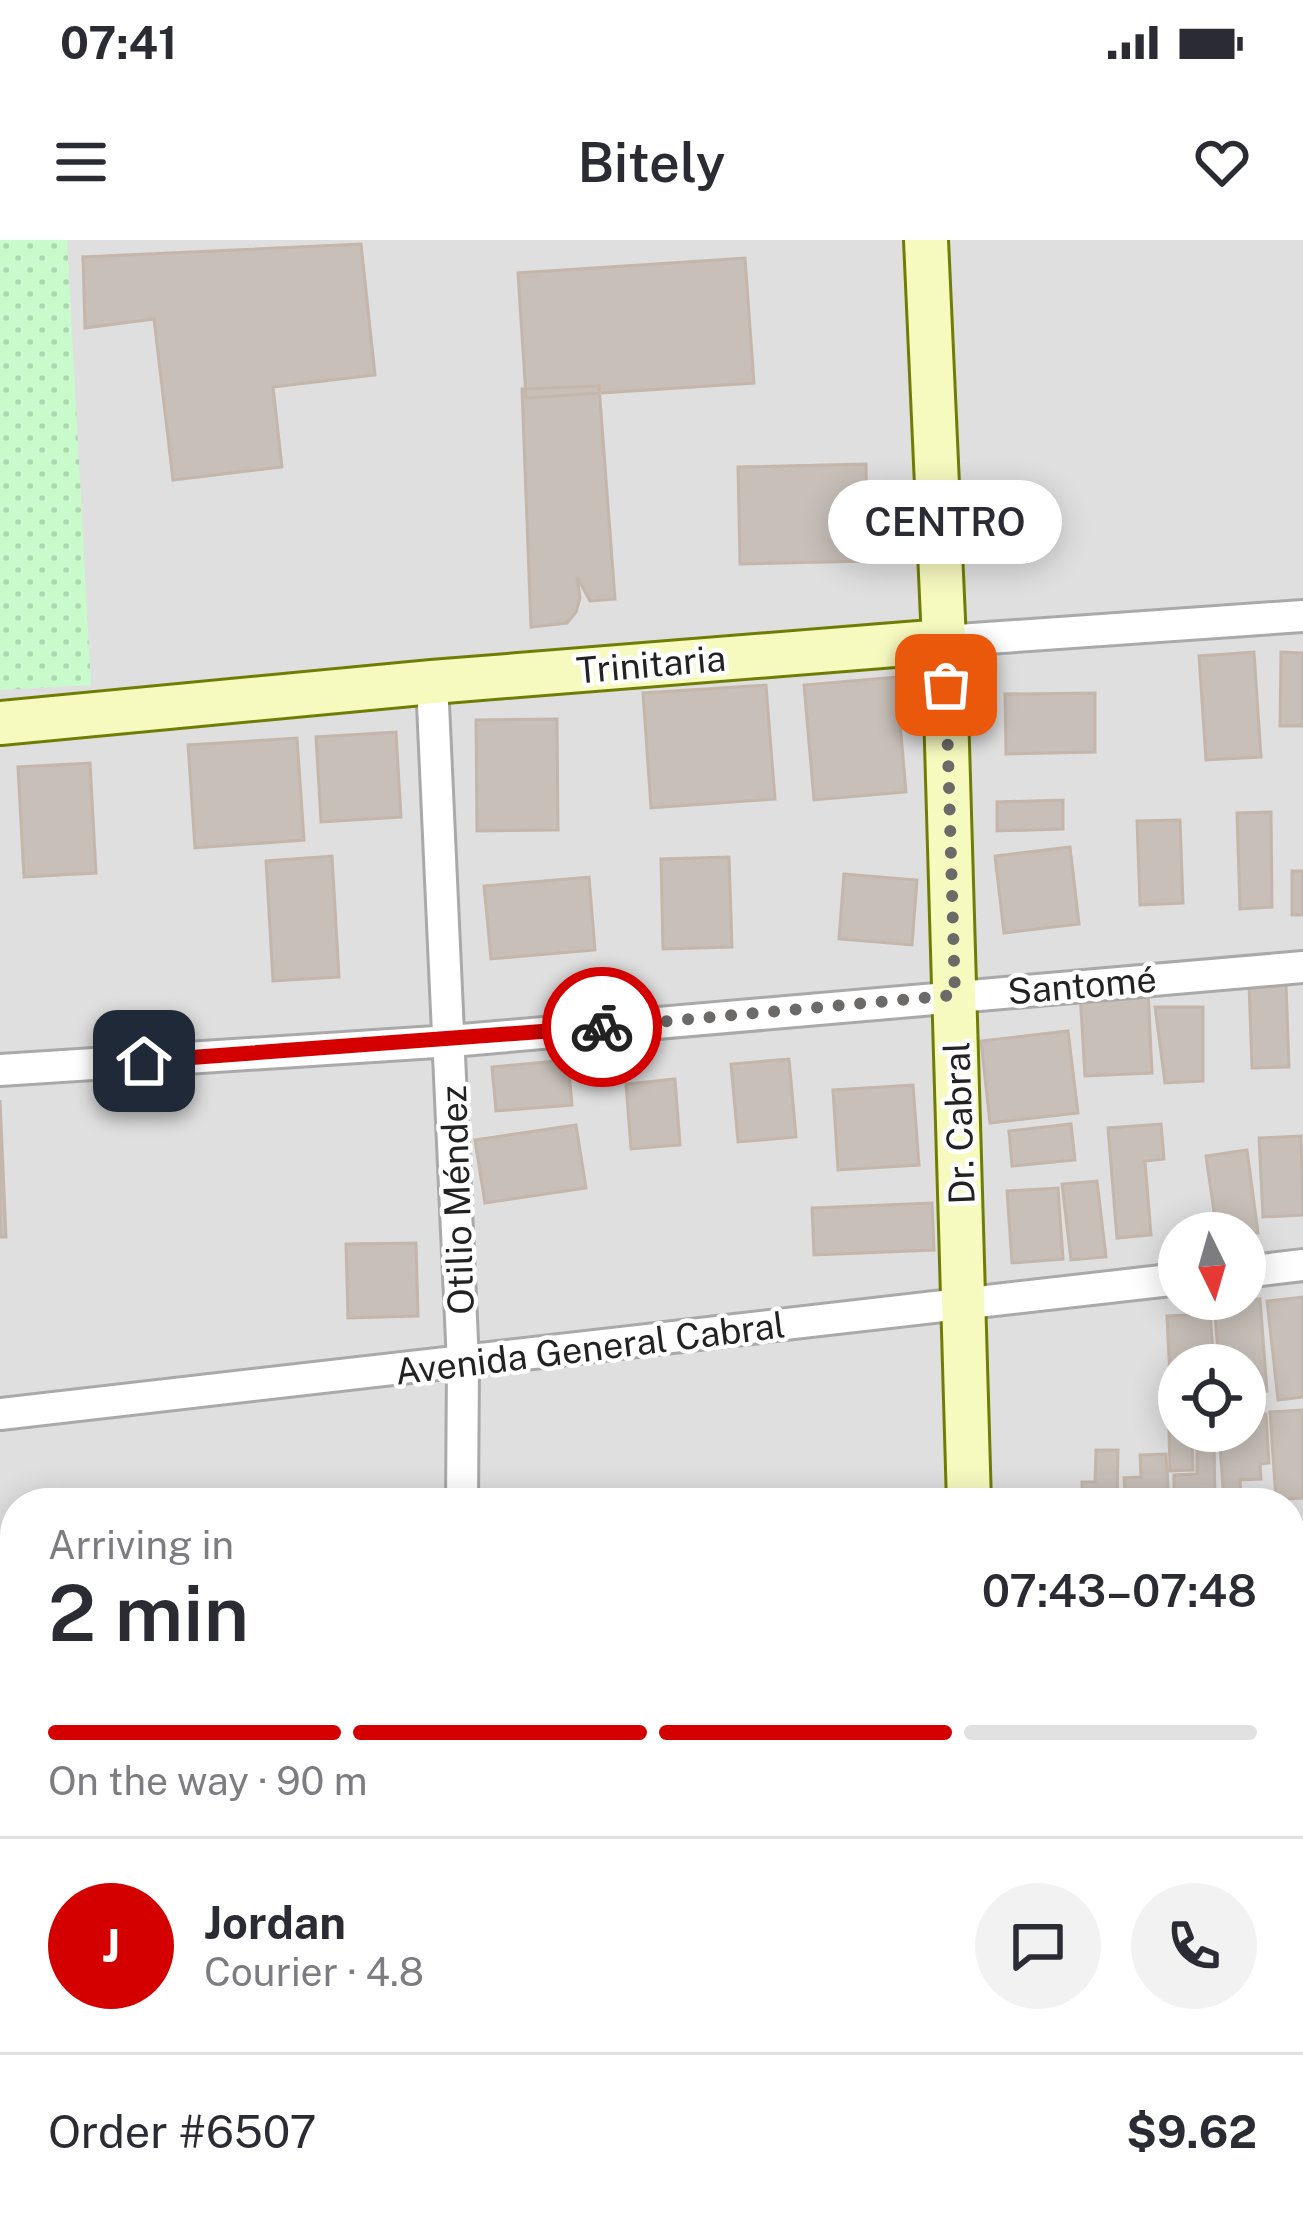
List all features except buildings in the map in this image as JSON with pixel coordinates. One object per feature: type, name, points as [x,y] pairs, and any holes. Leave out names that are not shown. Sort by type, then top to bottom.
[{"type":"street","name":"Dr. Cabral","points":[[926,240],[944,641],[969,1488]]},
{"type":"street","name":"Trinitaria","points":[[0,723],[432,682],[1303,616]]},
{"type":"street","name":"Otilio Méndez","points":[[432,682],[451,1041],[463,1363],[462,1488]]},
{"type":"street","name":"Santomé","points":[[0,1070],[451,1041],[1303,967]]},
{"type":"street","points":[[1266,1269],[1303,1265]]},
{"type":"street","name":"Avenida General Cabral","points":[[0,1414],[1158,1281]]},
{"type":"shaded area","points":[[0,240],[1303,240],[1303,1488],[0,1488]]},
{"type":"green space","points":[[0,240],[67,240],[91,685],[0,690]]},
{"type":"way so far","points":[[602,1027],[955,995],[946,685]]},
{"type":"place","name":"CENTRO","points":[[946,685]]},
{"type":"route","points":[[144,1061],[602,1027]]}]
